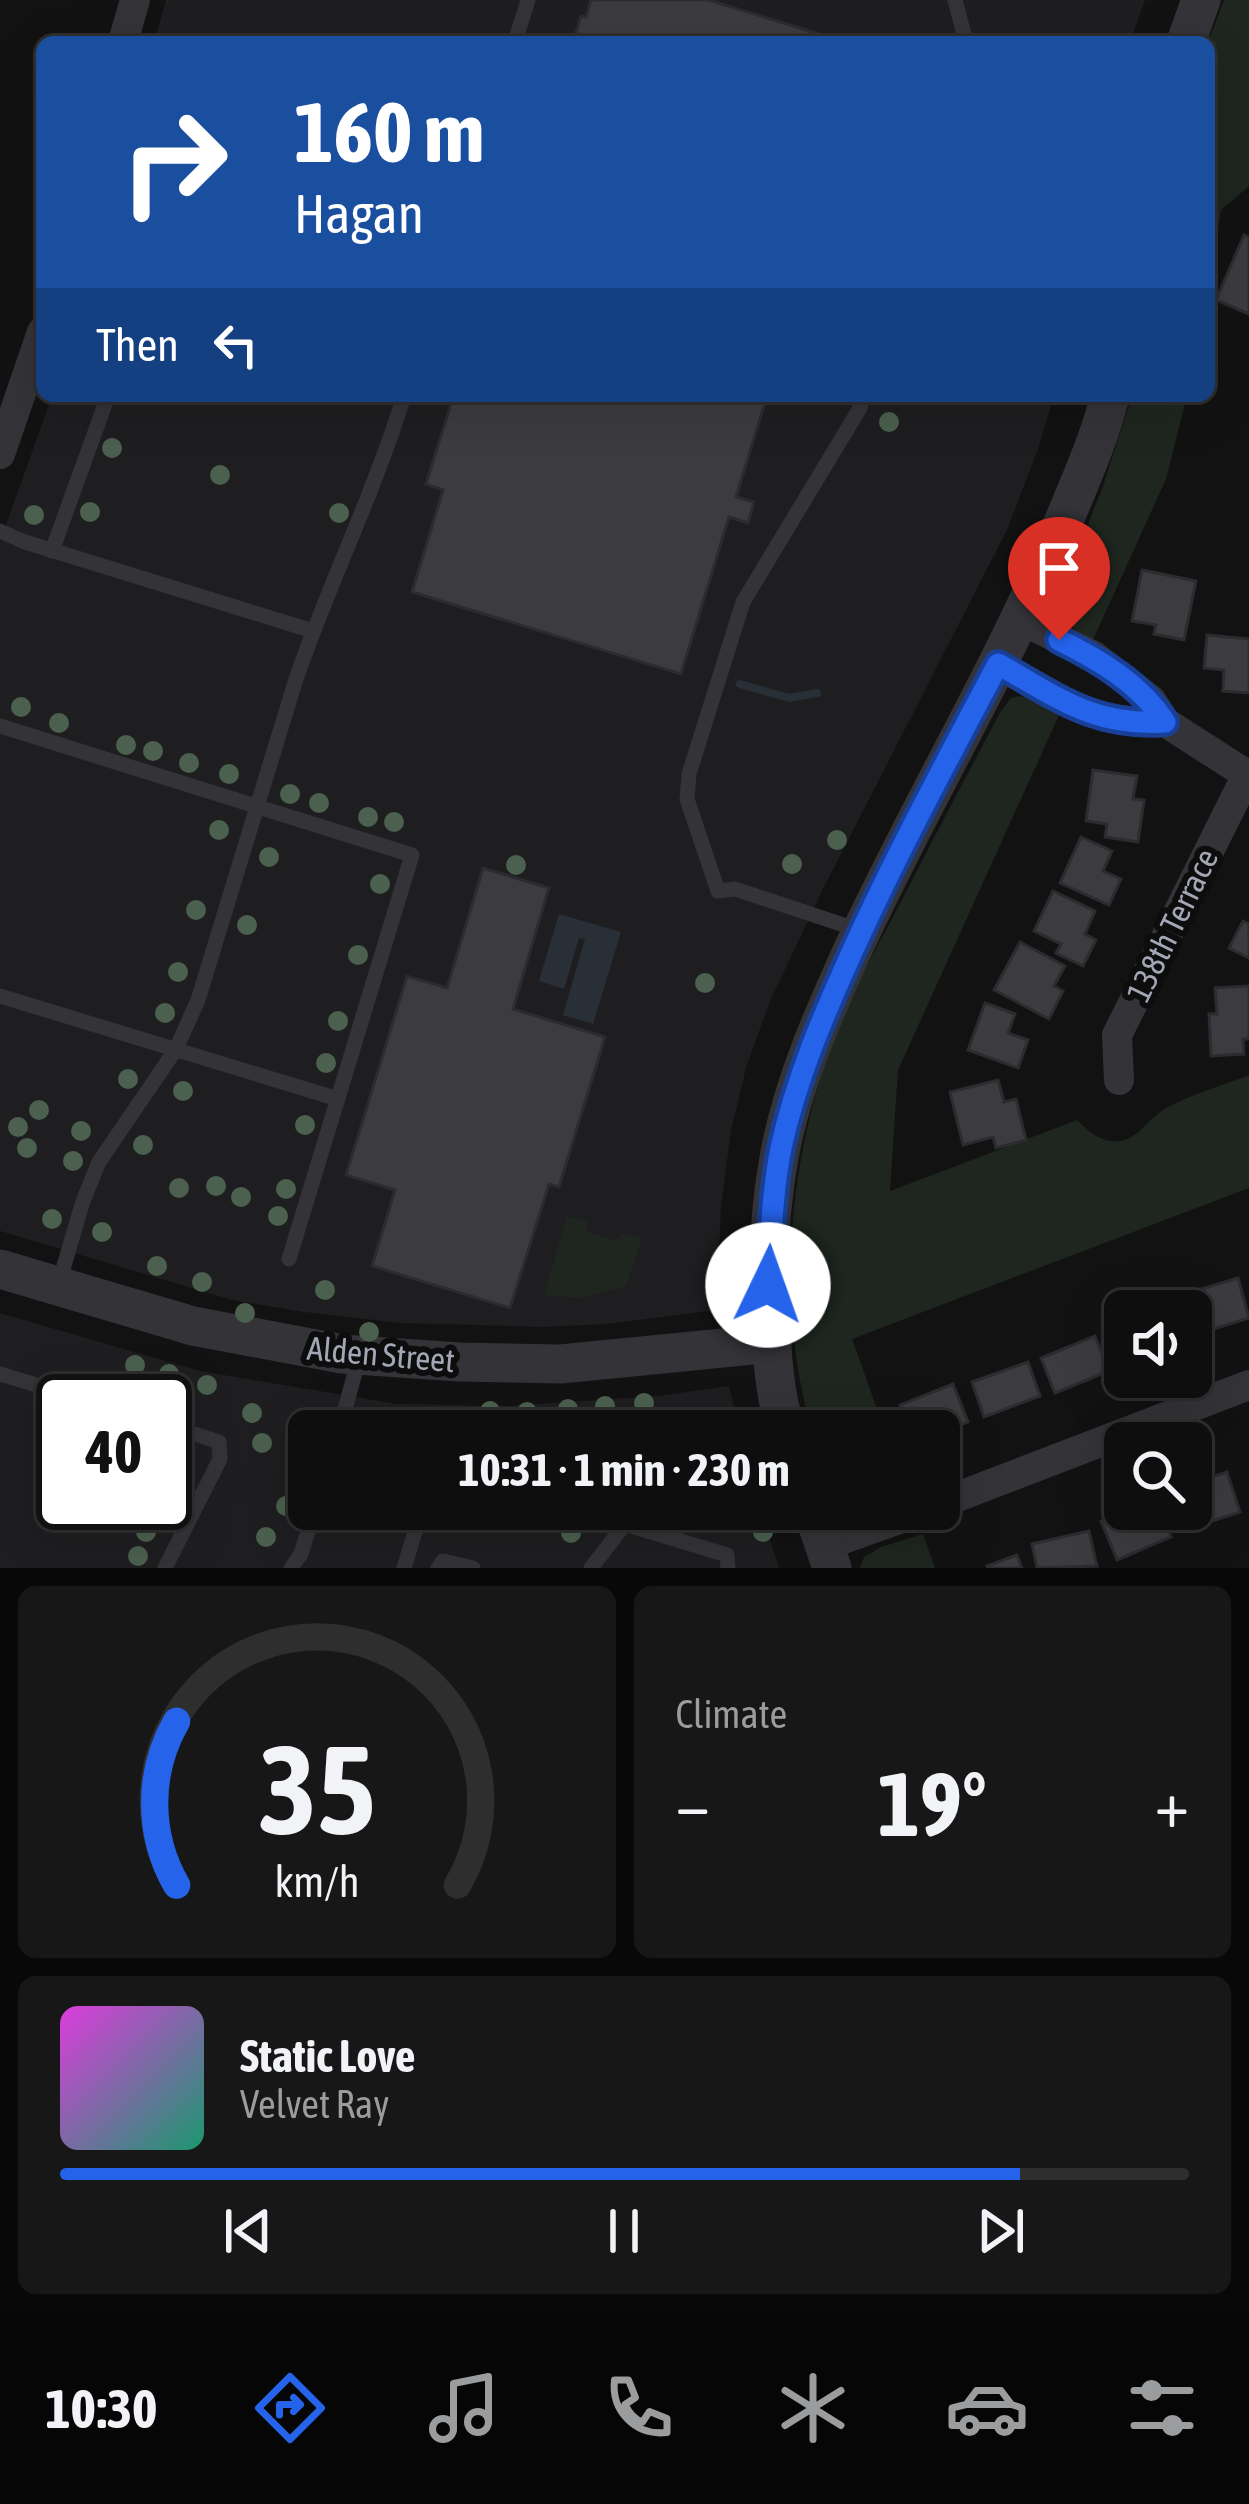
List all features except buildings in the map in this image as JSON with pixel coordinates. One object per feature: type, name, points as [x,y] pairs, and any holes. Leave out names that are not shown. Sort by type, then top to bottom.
[{"type":"street","points":[[125,36],[135,0]]},
{"type":"street","points":[[1188,36],[1202,0]]},
{"type":"street","points":[[0,454],[36,349]]},
{"type":"street","points":[[781,1410],[768,1285],[772,1211],[796,1089],[886,879],[1021,620],[1108,402]]},
{"type":"street","points":[[1021,620],[1094,656],[1150,700],[1165,722],[1248,776]]},
{"type":"street","points":[[998,664],[1075,708],[1136,724],[1165,722]]},
{"type":"street","name":"138th Terrace","points":[[1119,1080],[1117,1035],[1248,776]]},
{"type":"street","name":"Alden Street","points":[[0,1269],[193,1326],[359,1355],[561,1364],[772,1343]]},
{"type":"street","points":[[960,1496],[1249,1385]]},
{"type":"street","points":[[823,1541],[859,1530]]},
{"type":"lane","points":[[517,36],[528,0]]},
{"type":"lane","points":[[956,0],[965,36]]},
{"type":"lane","points":[[52,551],[106,402]]},
{"type":"lane","points":[[58,1286],[99,1162],[176,1049],[198,1000],[313,631],[382,464],[402,402]]},
{"type":"lane","points":[[862,402],[743,602],[689,774],[687,799],[718,891],[735,890],[862,931]]},
{"type":"lane","points":[[0,531],[313,631]]},
{"type":"lane","points":[[0,726],[412,855],[289,1259]]},
{"type":"lane","points":[[0,996],[338,1099]]},
{"type":"lane","points":[[345,1410],[359,1355]]},
{"type":"lane","points":[[0,1374],[36,1385]]},
{"type":"lane","points":[[192,1433],[218,1442],[220,1459],[192,1514]]},
{"type":"lane","points":[[165,1568],[184,1530]]},
{"type":"lane","points":[[295,1567],[308,1530]]},
{"type":"lane","points":[[404,1568],[416,1530]]},
{"type":"lane","points":[[591,1568],[621,1530]]},
{"type":"lane","points":[[646,1530],[727,1555],[728,1568]]},
{"type":"lane","points":[[438,1568],[448,1560],[473,1568]]},
{"type":"shaded area","points":[[166,0],[1145,0],[1132,36],[156,36]]},
{"type":"shaded area","points":[[1224,0],[1249,0],[1249,186],[1221,210],[1215,246],[1215,36],[1210,36]]},
{"type":"shaded area","points":[[50,402],[1052,402],[1007,530],[770,1001],[746,1068],[731,1131],[721,1206],[717,1310],[541,1327],[400,1323],[232,1300],[0,1231],[0,542]]},
{"type":"shaded area","points":[[1130,402],[1185,402],[1166,479],[1092,642],[1064,621],[1060,595]]},
{"type":"shaded area","points":[[1011,698],[1039,699],[1060,713],[898,1070],[890,1191],[1077,1120],[1102,1139],[1126,1140],[1168,1107],[1249,1075],[1249,1188],[852,1339],[877,1410],[807,1410],[793,1329],[791,1276],[799,1170],[809,1118],[853,992]]},
{"type":"shaded area","points":[[559,914],[621,932],[593,1024],[563,1015],[585,939],[579,938],[564,989],[539,981]]},
{"type":"shaded area","points":[[567,1216],[587,1221],[587,1232],[616,1241],[622,1234],[642,1238],[626,1286],[581,1298],[544,1295]]},
{"type":"shaded area","points":[[0,1313],[200,1371],[397,1404],[507,1406],[729,1386],[734,1410],[288,1410],[288,1530],[767,1530],[779,1568],[0,1568]]},
{"type":"shaded area","points":[[923,1534],[935,1568],[860,1568],[864,1557],[881,1547]]},
{"type":"waterway","points":[[740,684],[789,698],[817,693]]},
{"type":"route","points":[[768,1285],[772,1211],[796,1089],[831,998],[886,879],[998,664],[1075,708],[1136,724],[1165,722],[1150,700],[1094,656],[1059,640]]}]
